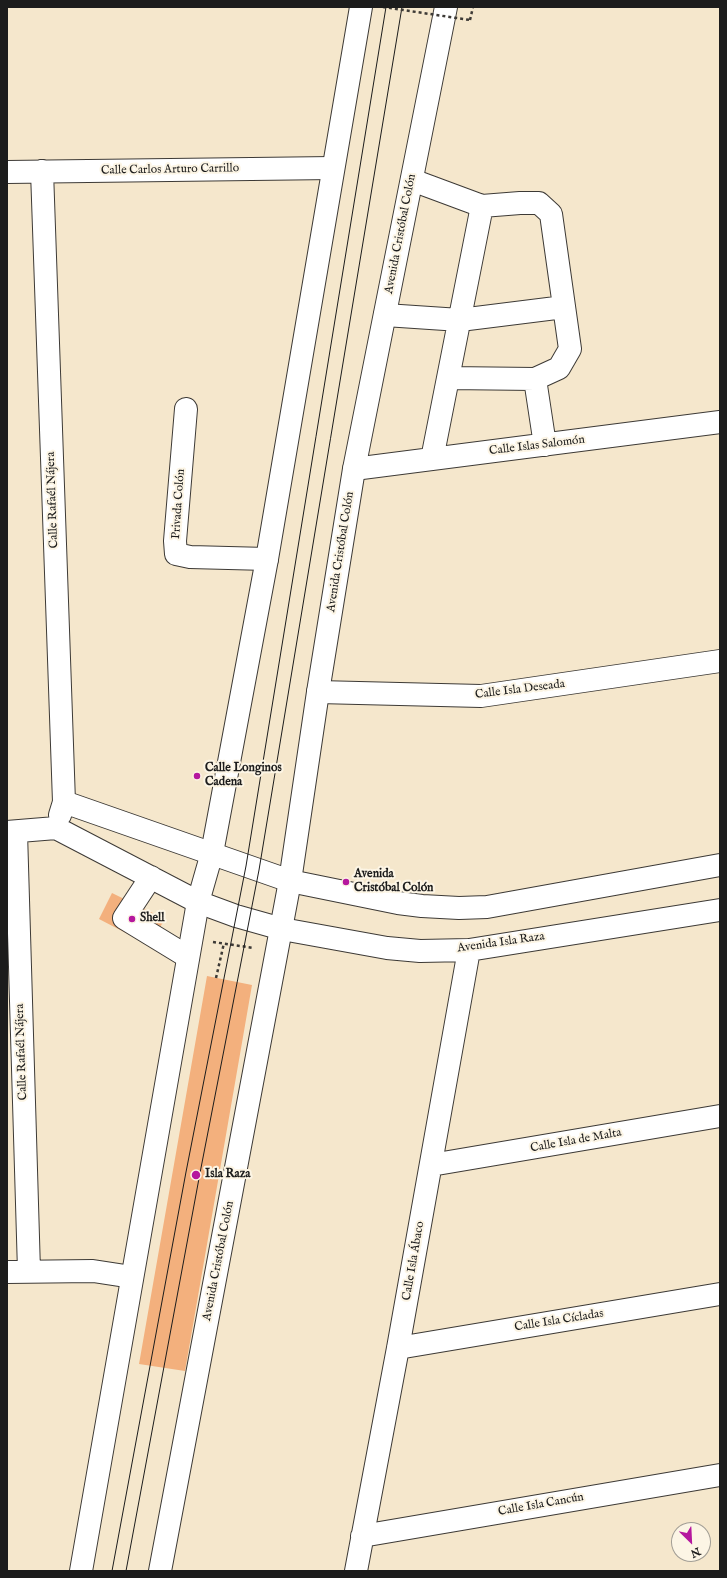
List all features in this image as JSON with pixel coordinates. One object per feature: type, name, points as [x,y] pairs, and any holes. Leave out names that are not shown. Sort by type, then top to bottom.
[{"type":"street","points":[[81,1571],[189,948],[198,902],[212,853],[267,559],[361,7]]},
{"type":"street","name":"Avenida Cristóbal Colón","points":[[160,1571],[282,930],[354,469],[446,7]]},
{"type":"street","name":"Calle Carlos Arturo Carrillo","points":[[7,172],[333,168]]},
{"type":"street","name":"Calle Rafaél Nájera","points":[[42,171],[64,802],[56,828]]},
{"type":"street","points":[[412,180],[482,206],[539,203],[551,214],[570,349],[558,368],[535,379],[448,378]]},
{"type":"street","points":[[432,459],[482,206]]},
{"type":"street","points":[[385,315],[460,320],[564,307]]},
{"type":"street","points":[[535,379],[545,445]]},
{"type":"street","name":"Privada Colón","points":[[186,409],[176,554],[190,557],[267,559]]},
{"type":"street","name":"Calle Islas Salomón","points":[[354,469],[720,422]]},
{"type":"street","name":"Calle Isla Deseada","points":[[318,692],[481,696],[720,661]]},
{"type":"street","points":[[64,802],[290,881],[398,904],[459,908],[487,906],[720,865]]},
{"type":"street","points":[[11,832],[56,828],[198,902]]},
{"type":"street","name":"Calle Rafaél Nájera","points":[[11,832],[29,1271]]},
{"type":"street","points":[[150,877],[124,918],[189,948]]},
{"type":"street","name":"Avenida Isla Raza","points":[[198,902],[236,916],[282,930],[388,948],[420,951],[469,950],[720,910]]},
{"type":"street","name":"Calle Isla Ábaco","points":[[356,1571],[398,1348],[469,950]]},
{"type":"street","name":"Calle Isla de Malta","points":[[431,1165],[720,1116]]},
{"type":"street","points":[[7,1272],[93,1271],[132,1277]]},
{"type":"street","name":"Calle Isla Cícladas","points":[[398,1348],[720,1294]]},
{"type":"street","name":"Calle Isla Cancún","points":[[362,1536],[720,1475]]},
{"type":"path","points":[[383,7],[470,20],[473,7]]},
{"type":"path","points":[[189,948],[224,943],[254,948],[253,956]]},
{"type":"path","points":[[216,978],[224,943]]},
{"type":"building","name":"Shell","points":[[112,893],[165,919],[149,945],[99,919]]},
{"type":"building","name":"Isla Raza","points":[[207,976],[252,985],[185,1371],[139,1364]]},
{"type":"tram line","points":[[112,1571],[186,1172],[246,866],[386,7]]},
{"type":"tram line","points":[[126,1571],[200,1173],[259,870],[402,7]]},
{"type":"place","name":"Calle Longinos Cadena","points":[[197,776]]},
{"type":"place","name":"Avenida Cristóbal Colón","points":[[346,882]]},
{"type":"place","name":"Shell","points":[[132,919]]},
{"type":"place","name":"Isla Raza","points":[[196,1175]]}]
